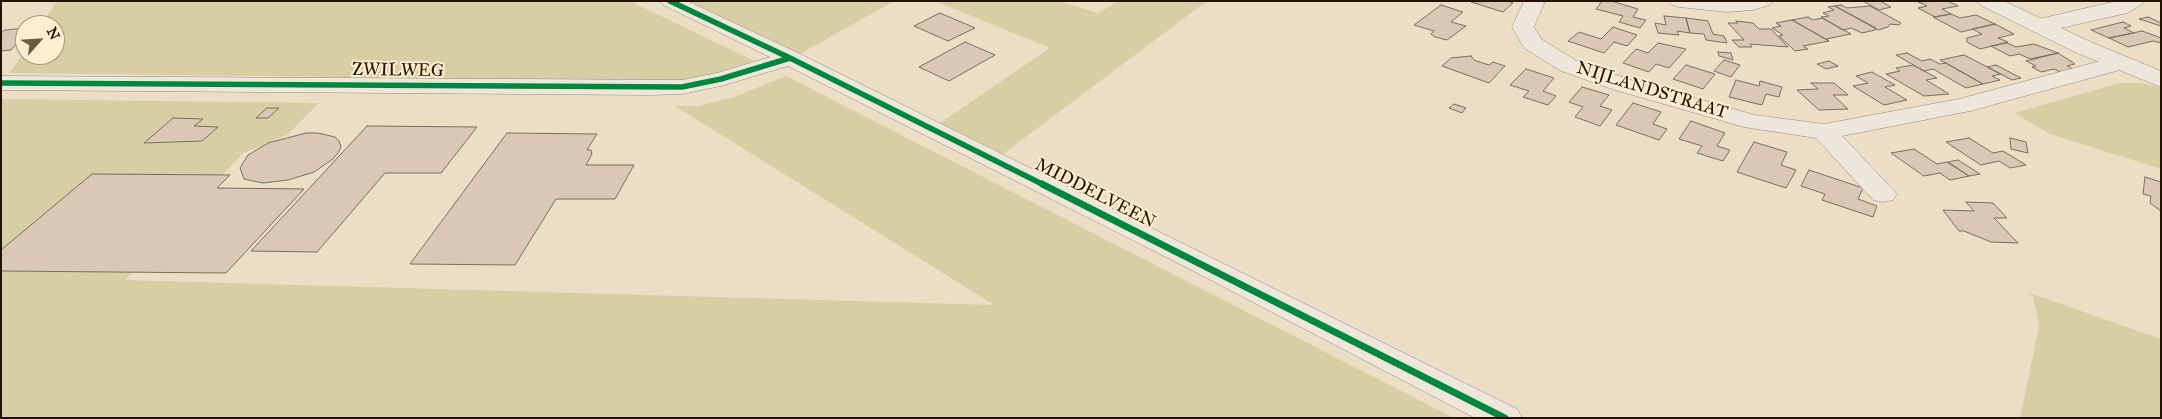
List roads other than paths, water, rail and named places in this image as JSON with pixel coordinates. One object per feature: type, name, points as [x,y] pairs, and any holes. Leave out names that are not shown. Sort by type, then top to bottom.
[{"type":"street","name":"MIDDELVEEN","points":[[670,1],[790,58],[1505,418]]},
{"type":"street","name":"NIJLANDSTRAAT","points":[[1535,1],[1523,27],[1527,35],[1532,43],[1569,66],[1622,84],[1753,122],[1824,132],[1961,106],[2119,63]]},
{"type":"street","points":[[1678,1],[1727,6],[1753,4],[1763,1]]},
{"type":"street","points":[[1987,1],[2119,63],[2161,80]]},
{"type":"street","points":[[2039,26],[2119,8],[2134,1]]},
{"type":"street","name":"ZWILWEG","points":[[1,82],[650,88],[682,86],[721,79],[790,58]]},
{"type":"street","points":[[1824,132],[1883,194]]}]
